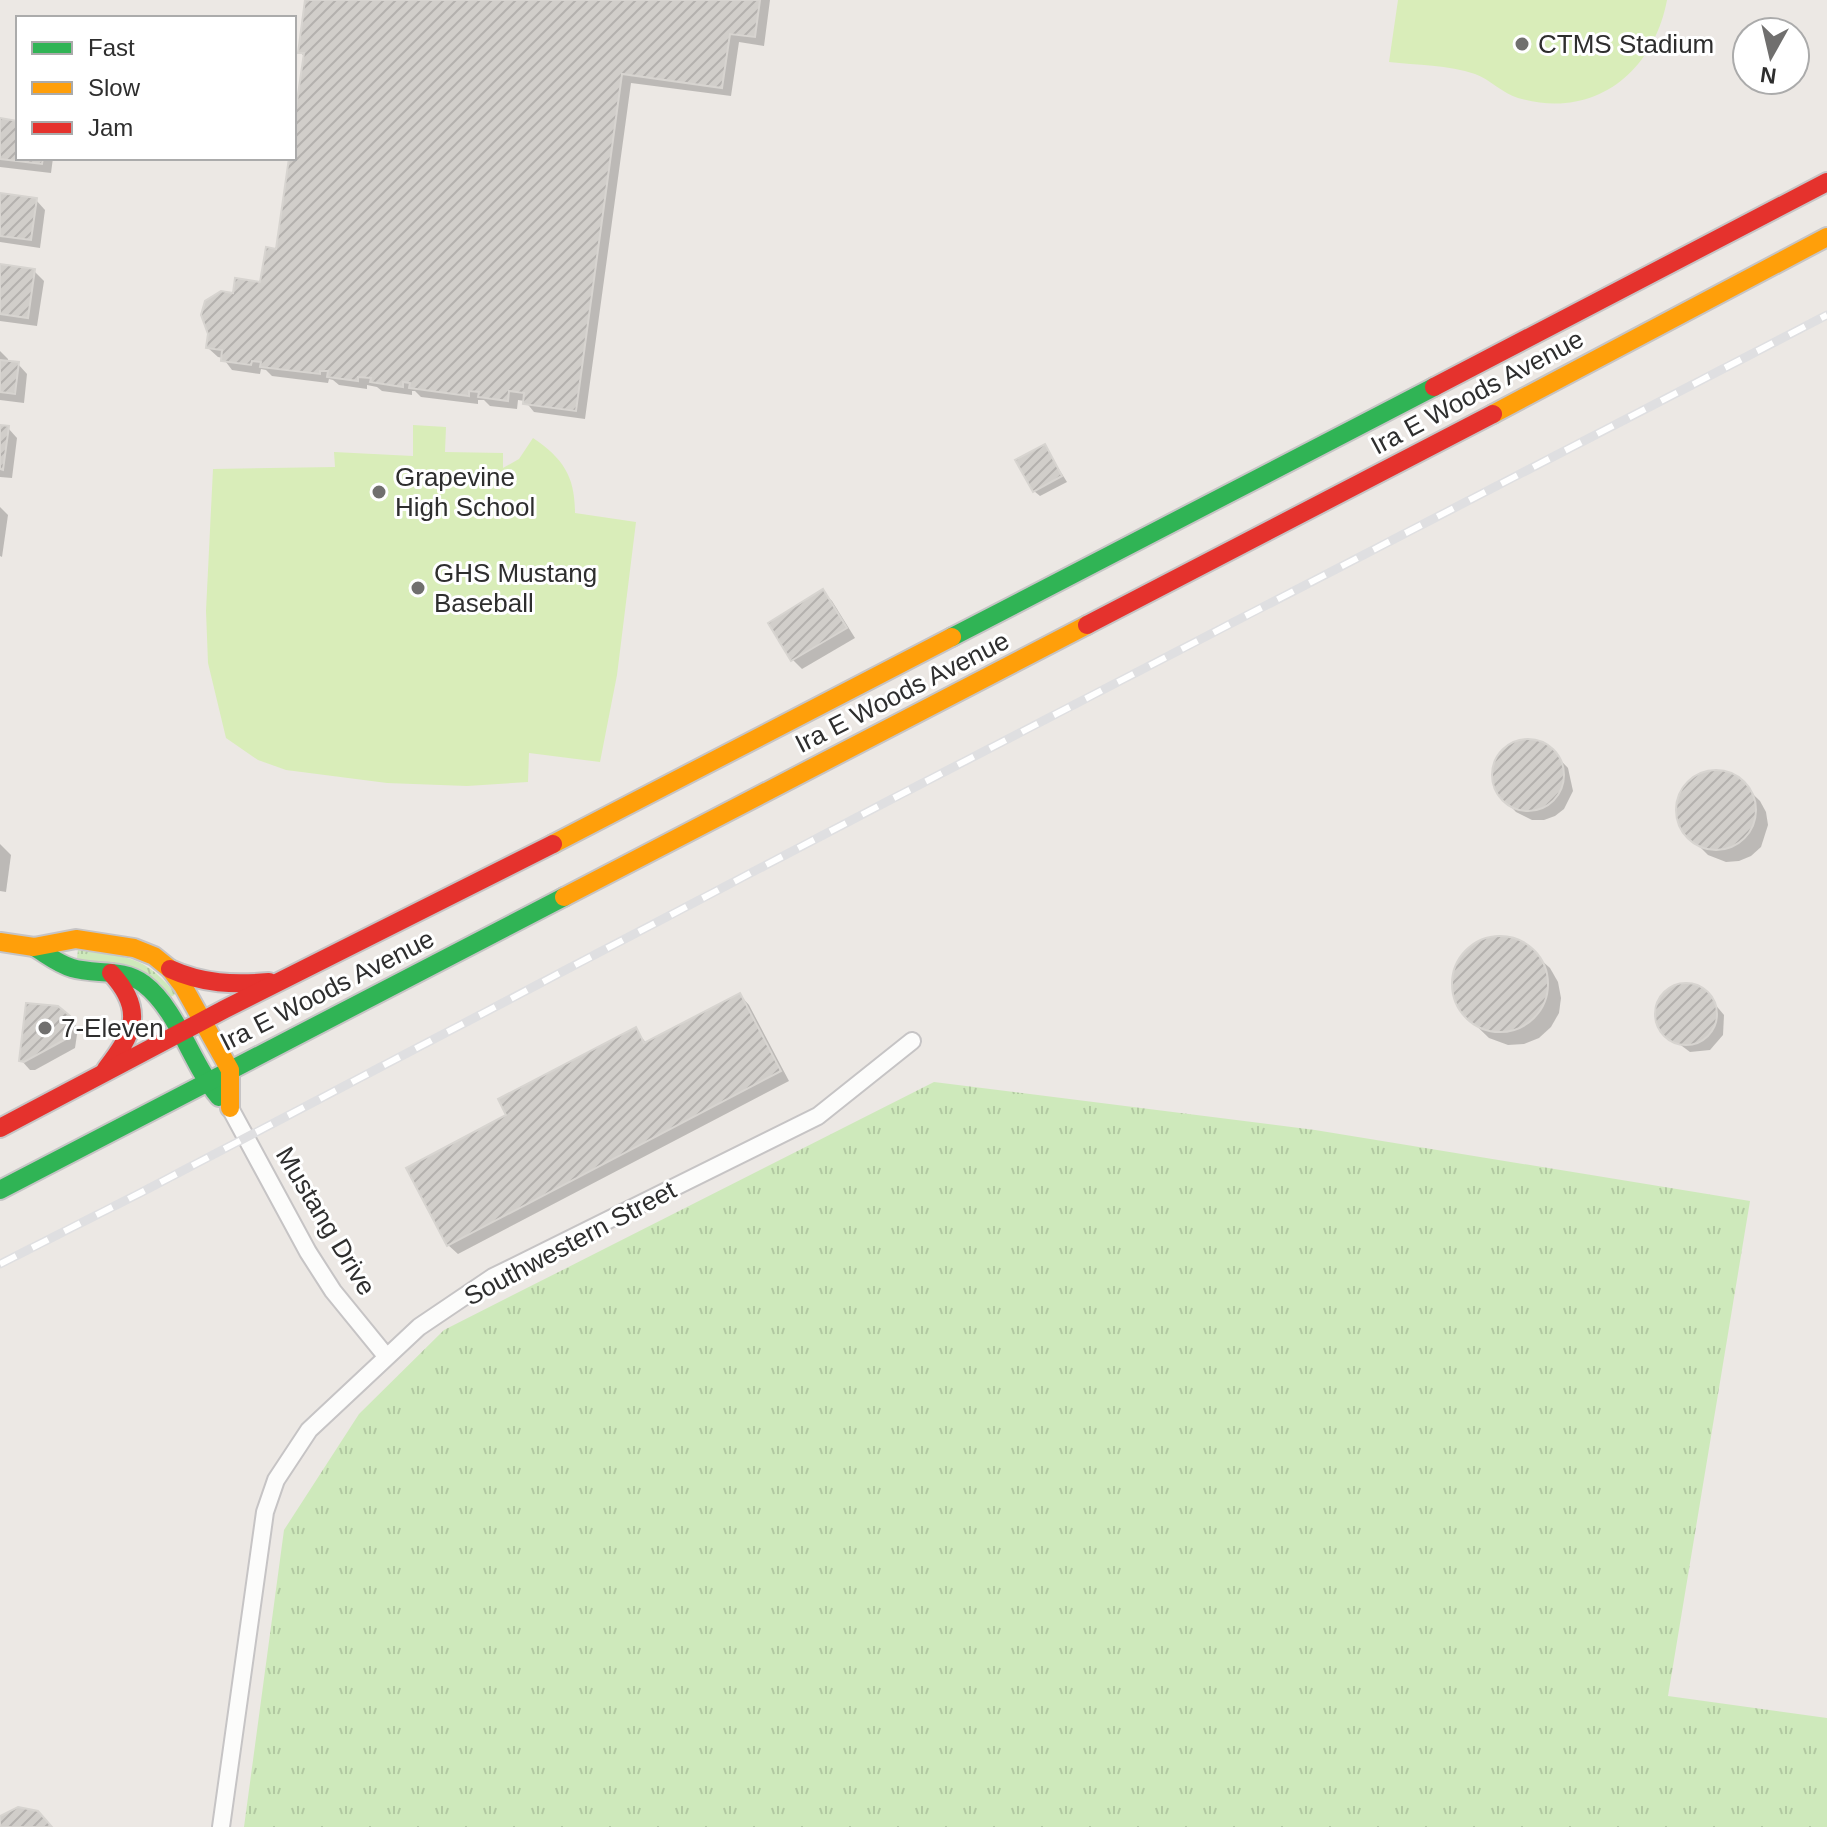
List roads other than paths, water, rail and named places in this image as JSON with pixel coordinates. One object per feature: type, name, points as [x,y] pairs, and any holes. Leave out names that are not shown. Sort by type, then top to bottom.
[{"type":"main road","name":"Ira E Woods Avenue","points":[[0,1128],[202,1021],[1155,533],[1827,182]]},
{"type":"main road","name":"Ira E Woods Avenue","points":[[0,1190],[1827,237]]},
{"type":"main road","name":"Mustang Drive","points":[[0,942],[34,947],[76,939],[134,948],[154,956],[170,969],[230,1070],[230,1108]]},
{"type":"main road","name":"Mustang Drive","points":[[34,947],[71,968],[111,973],[145,985],[179,1034],[205,1083],[230,1108]]},
{"type":"main road","points":[[170,969],[210,983],[284,981]]},
{"type":"main road","points":[[99,1077],[121,1050],[133,1023],[131,995],[111,973]]},
{"type":"street","name":"Southwestern Street","points":[[221,1827],[265,1512],[276,1480],[309,1430],[419,1327],[493,1277],[818,1116],[912,1041]]},
{"type":"street","name":"Mustang Drive","points":[[230,1108],[308,1252],[333,1291],[386,1356]]},
{"type":"railway","points":[[0,1264],[1827,315]]},
{"type":"place","name":"CTMS Stadium","points":[[1522,44]]},
{"type":"place","name":"Grapevine High School","points":[[379,492]]},
{"type":"place","name":"GHS Mustang Baseball","points":[[418,588]]},
{"type":"place","name":"7-Eleven","points":[[45,1028]]}]
